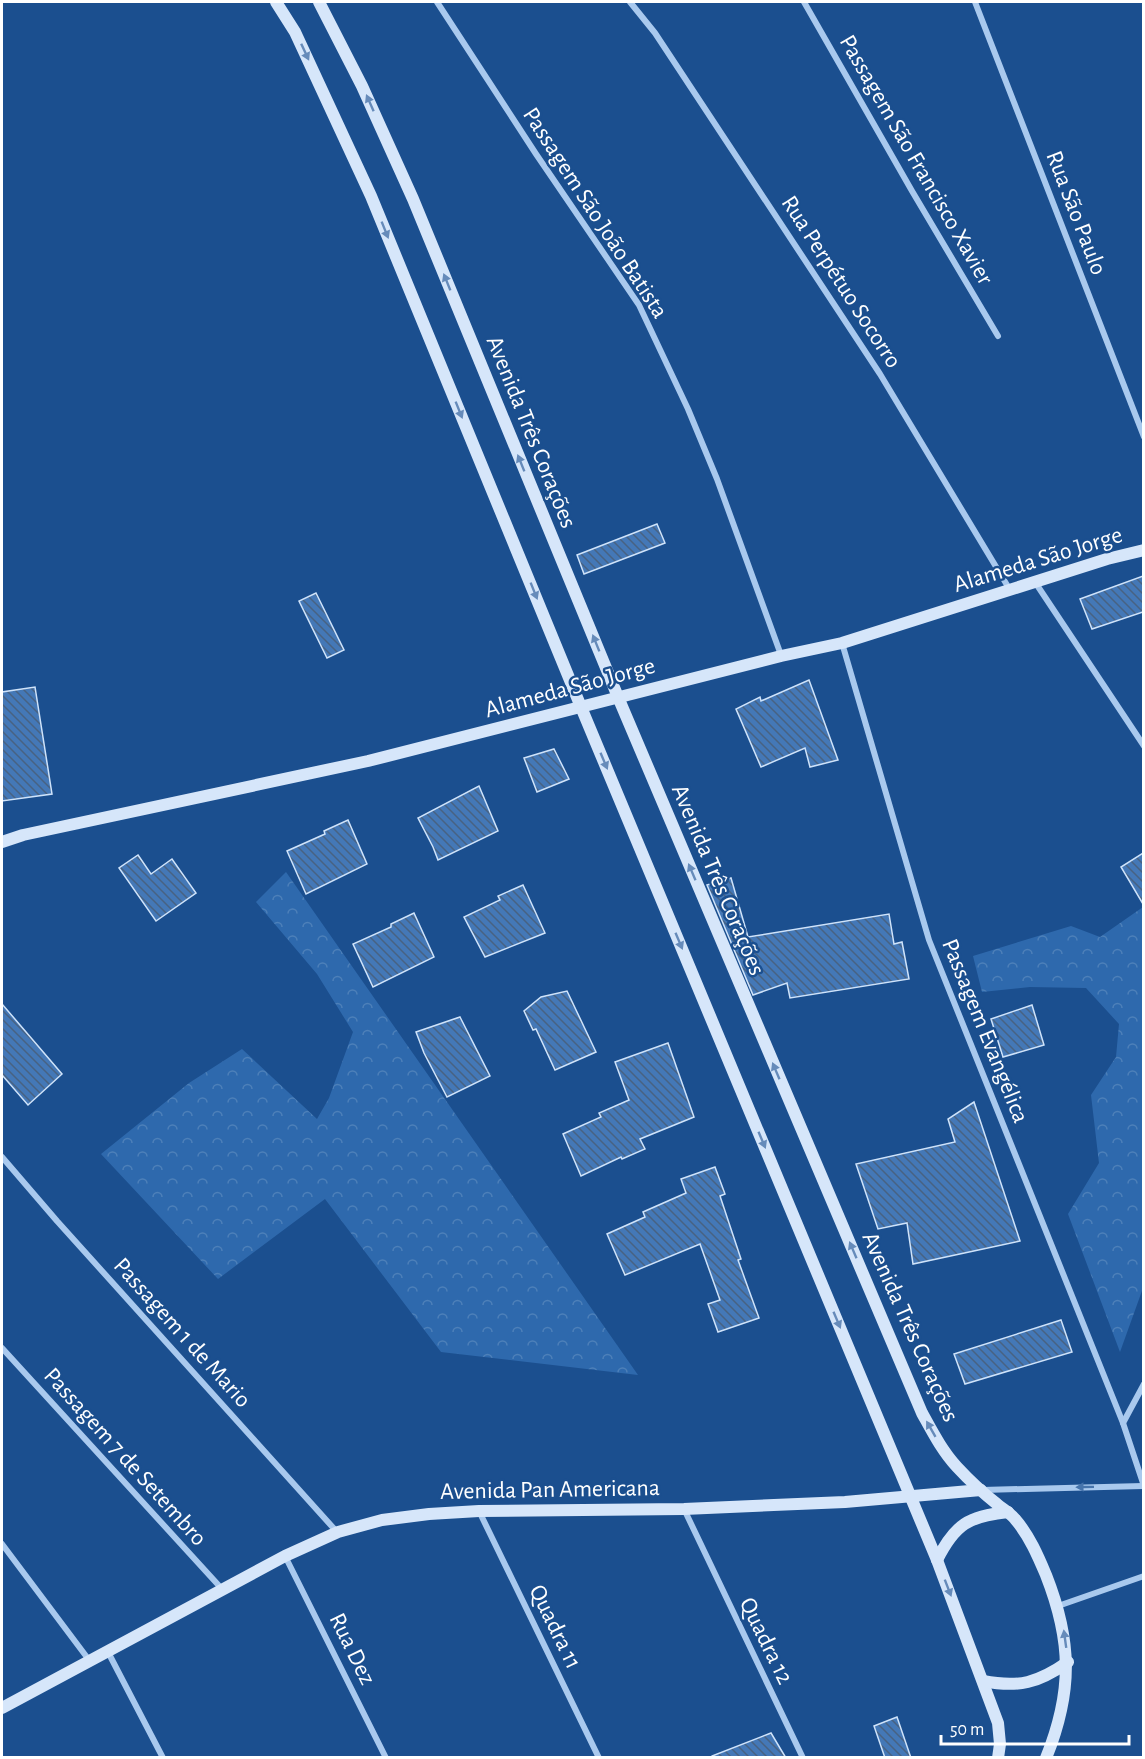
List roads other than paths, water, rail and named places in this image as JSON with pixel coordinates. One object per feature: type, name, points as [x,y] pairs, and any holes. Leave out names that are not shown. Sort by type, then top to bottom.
[{"type":"street","points":[[276,2],[295,32],[371,196],[581,707],[937,1560],[998,1723],[1000,1744],[998,1758]]},
{"type":"street","name":"Avenida Três Corações","points":[[320,2],[362,86],[413,199],[618,697],[922,1413],[955,1466],[1016,1520],[1035,1550],[1058,1606],[1068,1662],[1064,1694],[1046,1758]]},
{"type":"street","name":"Passagem São João Batista","points":[[437,2],[536,154],[639,305],[717,479],[782,656]]},
{"type":"street","name":"Rua Perpétuo Socorro","points":[[630,2],[655,33],[880,374],[1010,590]]},
{"type":"street","name":"Passagem São Francisco Xavier","points":[[804,2],[998,336]]},
{"type":"street","name":"Rua São Paulo","points":[[975,2],[1143,437]]},
{"type":"street","name":"Alameda São Jorge","points":[[2,843],[23,835],[368,761],[782,656],[842,643],[1107,559],[1143,550]]},
{"type":"street","points":[[1035,582],[1143,746]]},
{"type":"street","name":"Passagem Evangélica","points":[[842,643],[929,940],[1123,1424],[1143,1486]]},
{"type":"street","name":"Passagem 1 de Mario","points":[[2,1157],[338,1532]]},
{"type":"street","name":"Passagem 7 de Setembro","points":[[2,1348],[222,1589]]},
{"type":"street","points":[[1123,1424],[1143,1384]]},
{"type":"street","name":"Avenida Pan Americana","points":[[2,1708],[285,1556],[338,1532],[382,1520],[479,1511],[684,1509],[845,1502],[981,1490],[1143,1486]]},
{"type":"street","name":"Quadra 12","points":[[684,1509],[803,1758]]},
{"type":"street","name":"Quadra 11","points":[[479,1511],[599,1758]]},
{"type":"street","points":[[937,1560],[947,1540],[963,1524],[983,1515],[1008,1512]]},
{"type":"street","points":[[2,1544],[89,1660]]},
{"type":"street","name":"Rua Dez","points":[[285,1556],[386,1758]]},
{"type":"street","points":[[1058,1606],[1143,1576]]},
{"type":"street","points":[[107,1650],[163,1758]]},
{"type":"street","points":[[983,1681],[1005,1685],[1028,1683],[1049,1675],[1068,1662]]}]
